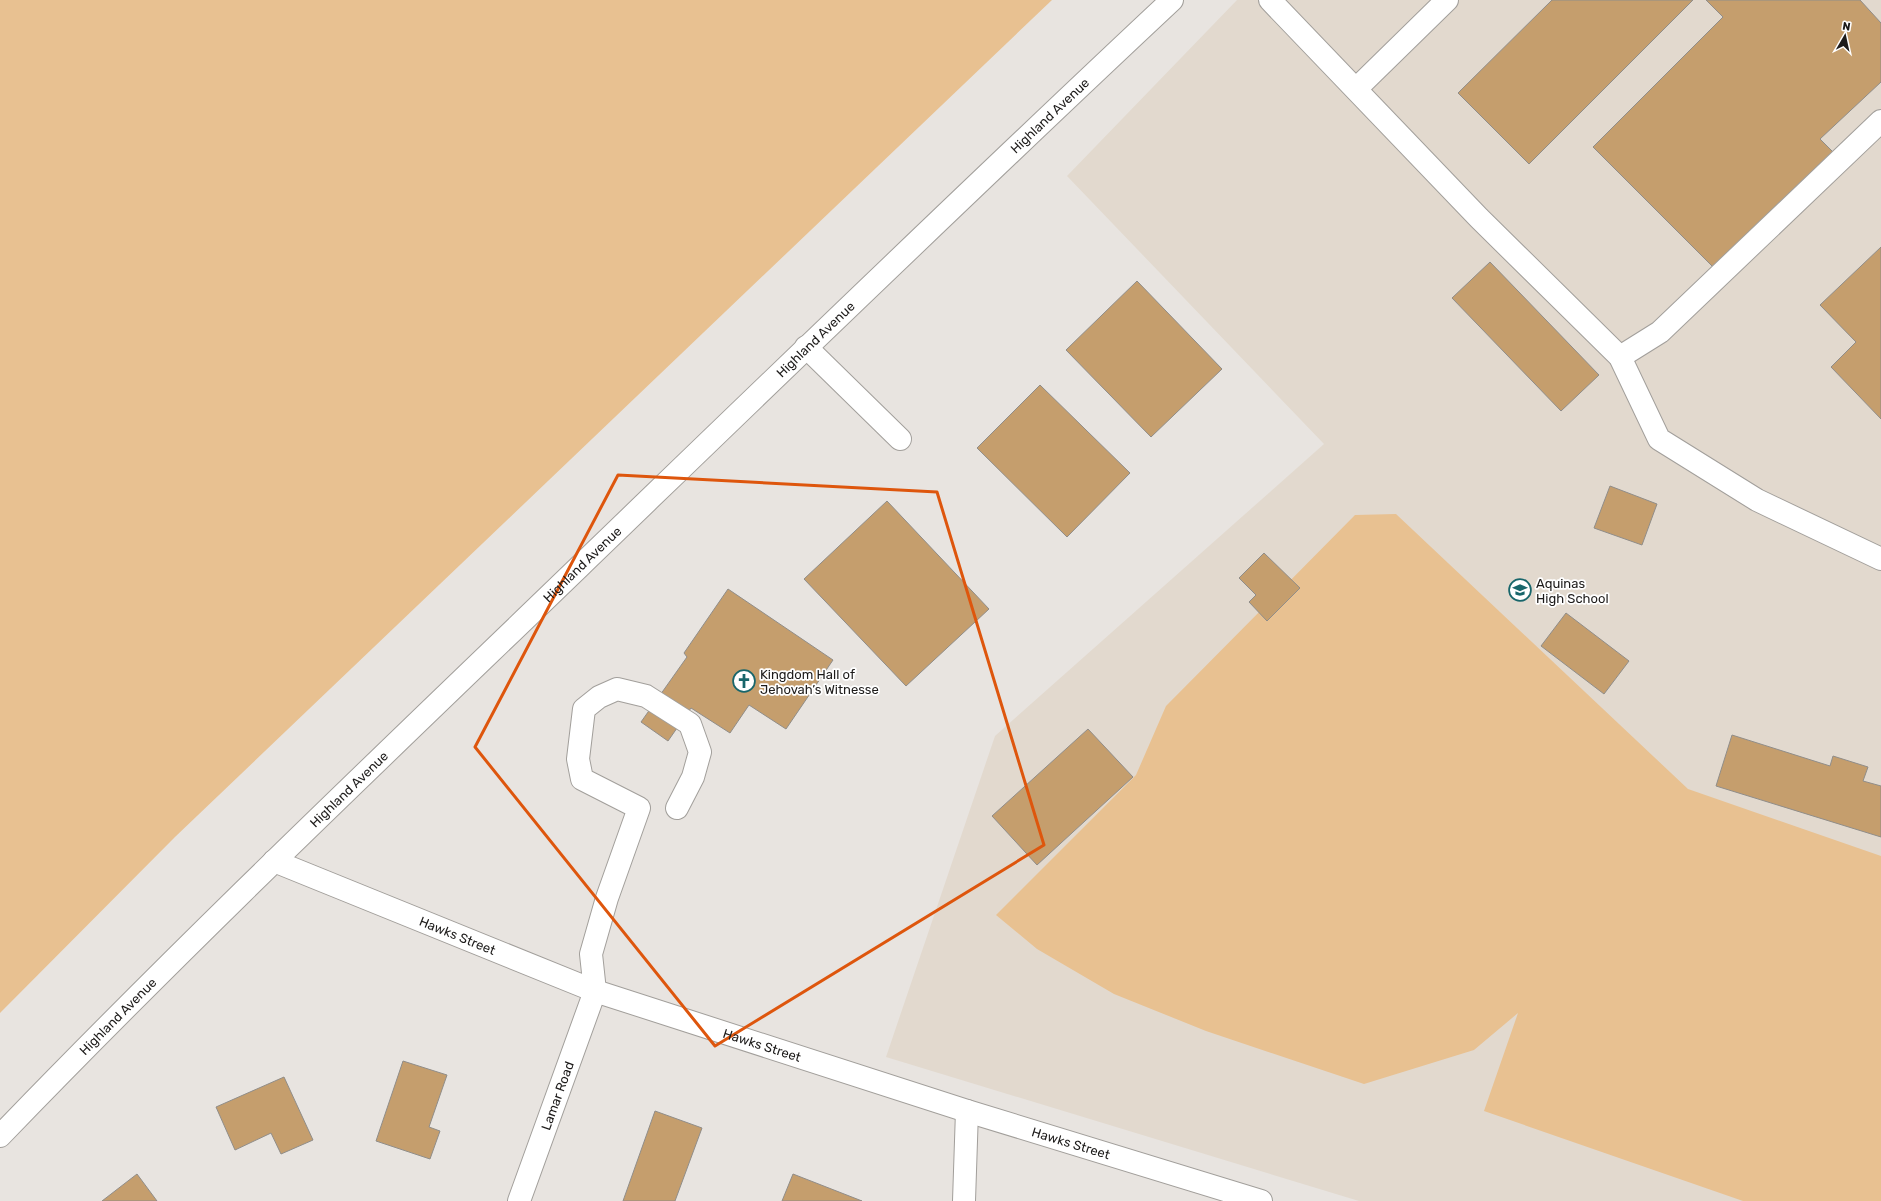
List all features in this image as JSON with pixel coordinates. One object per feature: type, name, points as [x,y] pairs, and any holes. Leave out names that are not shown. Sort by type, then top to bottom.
[{"type":"main road","name":"Highland Avenue","points":[[0,1136],[79,1055],[274,861],[806,347],[1020,142],[1172,0]]},
{"type":"main road","points":[[1270,0],[1479,218],[1620,357],[1660,439],[1757,500],[1881,558]]},
{"type":"main road","points":[[1356,89],[1447,0]]},
{"type":"main road","points":[[1620,357],[1660,332],[1881,122]]},
{"type":"main road","points":[[806,347],[900,439]]},
{"type":"main road","points":[[595,990],[591,954],[607,898],[639,808],[582,779],[578,759],[584,709],[599,697],[617,689],[646,696],[690,724],[700,752],[693,777],[677,808]]},
{"type":"main road","name":"Hawks Street","points":[[274,861],[595,990],[967,1111],[1262,1201]]},
{"type":"main road","name":"Lamar Road","points":[[519,1201],[595,990]]},
{"type":"main road","points":[[964,1201],[967,1111]]},
{"type":"highlighted area","points":[[618,475],[937,492],[1044,845],[715,1046],[475,747]]},
{"type":"shaded area","points":[[0,0],[1052,0],[175,837],[0,1013]]},
{"type":"shaded area","name":"Aquinas High School","points":[[1237,0],[1881,0],[1881,1201],[1359,1201],[886,1057],[995,736],[1324,444],[1067,176]]},
{"type":"shaded area","points":[[1396,514],[1688,789],[1881,856],[1881,1201],[1743,1201],[1484,1111],[1518,1013],[1474,1050],[1364,1084],[1206,1031],[1114,994],[1037,949],[996,915],[1136,775],[1166,706],[1355,515]]},
{"type":"building","points":[[1552,0],[1693,0],[1529,164],[1458,93]]},
{"type":"building","points":[[1706,0],[1860,0],[1881,23],[1881,82],[1820,139],[1833,152],[1716,270],[1593,147],[1723,17]]},
{"type":"building","points":[[1881,247],[1881,419],[1831,367],[1856,342],[1820,305]]},
{"type":"building","points":[[1490,262],[1599,375],[1561,411],[1452,298]]},
{"type":"building","points":[[1137,281],[1222,369],[1151,437],[1066,350]]},
{"type":"building","points":[[1040,385],[1130,473],[1067,537],[977,448]]},
{"type":"building","points":[[1610,486],[1657,504],[1642,545],[1594,528]]},
{"type":"building","points":[[887,501],[989,609],[906,686],[804,579]]},
{"type":"building","points":[[1264,553],[1300,588],[1267,621],[1249,602],[1256,595],[1239,578]]},
{"type":"building","name":"Kingdom Hall of Jehovah’s Witnesse","points":[[728,589],[833,660],[786,729],[749,705],[730,733],[691,708],[668,741],[641,722],[687,657],[684,653]]},
{"type":"building","points":[[1566,613],[1629,661],[1604,694],[1541,646]]},
{"type":"building","points":[[1088,729],[1133,777],[1037,865],[992,816]]},
{"type":"building","points":[[1732,735],[1830,766],[1833,756],[1868,767],[1863,781],[1881,786],[1881,837],[1716,786]]},
{"type":"building","points":[[403,1061],[447,1075],[429,1127],[440,1131],[430,1159],[376,1141]]},
{"type":"building","points":[[284,1077],[313,1140],[281,1154],[271,1133],[235,1150],[216,1107]]},
{"type":"building","points":[[655,1111],[702,1128],[675,1201],[623,1201]]},
{"type":"building","points":[[137,1174],[157,1201],[102,1201]]},
{"type":"building","points":[[793,1174],[862,1201],[782,1201]]},
{"type":"place","name":"Aquinas High School","points":[[1520,590]]},
{"type":"place","name":"Kingdom Hall of Jehovah’s Witnesse","points":[[744,681]]}]
